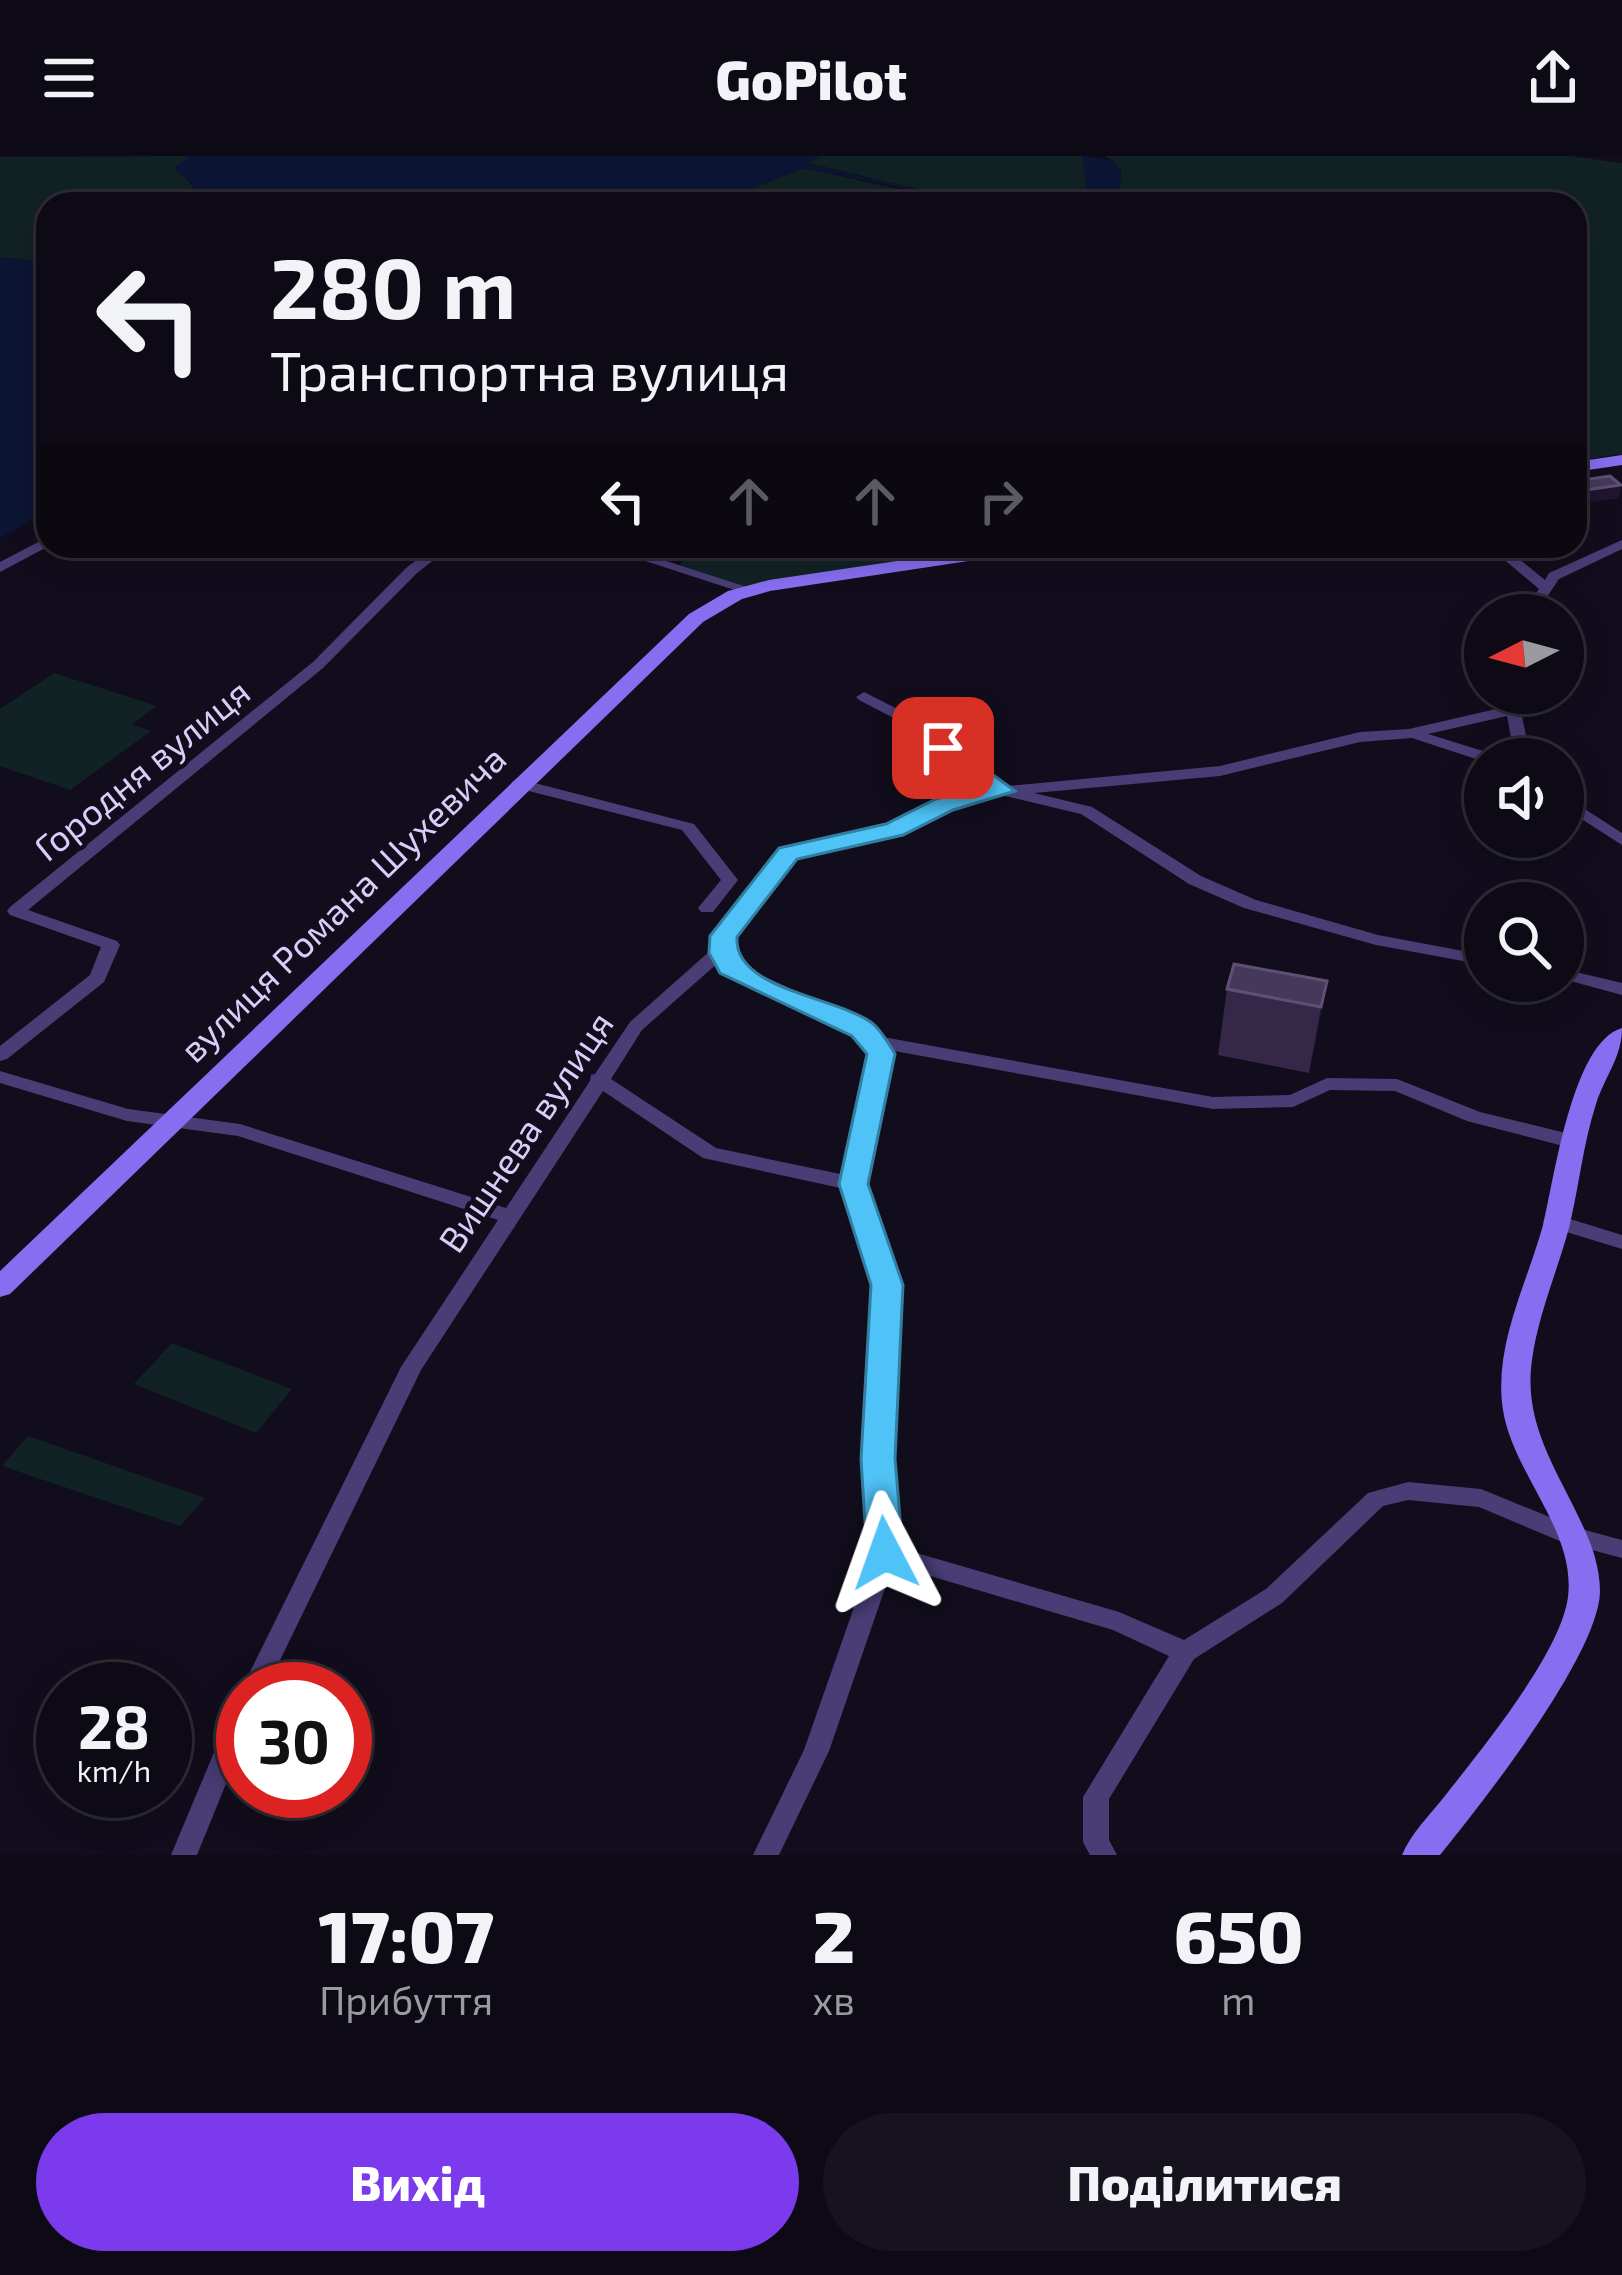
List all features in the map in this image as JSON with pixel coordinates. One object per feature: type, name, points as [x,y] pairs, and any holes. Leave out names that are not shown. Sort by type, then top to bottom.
[{"type":"main road","points":[[1587,465],[1622,460]]},
{"type":"main road","points":[[749,590],[956,558]]},
{"type":"main road","name":"вулиця Романа Шухевича","points":[[0,1287],[674,635],[749,590]]},
{"type":"main road","points":[[1419,1855],[1468,1795],[1574,1631],[1584,1596],[1570,1535],[1531,1457],[1516,1406],[1532,1303],[1557,1222],[1571,1141],[1583,1103],[1622,1036]]},
{"type":"street","points":[[1541,594],[1571,566],[1622,544]]},
{"type":"street","points":[[0,568],[36,548]]},
{"type":"street","name":"Городня вулиця","points":[[0,1054],[98,978],[111,945],[16,911],[318,665],[428,558]]},
{"type":"street","points":[[645,558],[749,590]]},
{"type":"street","points":[[1510,558],[1545,587]]},
{"type":"street","points":[[864,697],[916,724],[1003,791],[1086,810],[1195,880],[1250,904],[1376,940],[1464,956]]},
{"type":"street","name":"Вишнева вулиця","points":[[267,1662],[412,1366],[636,1026],[719,952],[724,936],[788,854],[894,830],[945,804],[1003,791],[1220,772],[1360,737],[1409,734],[1472,714]]},
{"type":"street","points":[[1409,734],[1464,750]]},
{"type":"street","points":[[519,784],[688,827],[730,880],[706,908]]},
{"type":"street","points":[[1082,784],[1086,810]]},
{"type":"street","points":[[1584,814],[1622,840]]},
{"type":"street","points":[[724,936],[722,953],[730,967],[862,1030],[877,1042],[1213,1103],[1293,1101],[1327,1084],[1397,1085],[1474,1117],[1571,1141]]},
{"type":"street","points":[[1584,979],[1622,989]]},
{"type":"street","points":[[766,1855],[816,1751],[885,1553],[878,1459],[887,1285],[854,1184],[875,1093],[881,1054],[877,1042]]},
{"type":"street","points":[[0,1077],[168,1122],[240,1130],[510,1216]]},
{"type":"street","points":[[598,1079],[710,1154],[854,1184]]},
{"type":"street","points":[[1557,1222],[1622,1241]]},
{"type":"street","points":[[1104,1855],[1096,1842],[1096,1797],[1185,1652],[1274,1596],[1376,1499],[1408,1491],[1481,1498],[1570,1535],[1622,1549]]},
{"type":"street","points":[[885,1553],[1119,1622],[1185,1652]]},
{"type":"street","points":[[184,1855],[216,1777]]},
{"type":"shaded area","points":[[189,156],[182,173],[196,192],[36,192],[36,261],[0,257],[0,157]]},
{"type":"shaded area","points":[[819,156],[1082,156],[1087,192],[930,192],[807,163]]},
{"type":"shaded area","points":[[1105,156],[1570,156],[1622,163],[1622,454],[1587,459],[1587,192],[1119,192],[1114,161]]},
{"type":"shaded area","points":[[804,168],[913,192],[742,192]]},
{"type":"shaded area","points":[[687,558],[916,558],[741,587],[678,566]]},
{"type":"shaded area","points":[[54,673],[157,706],[132,724],[151,731],[70,790],[0,766],[0,709]]},
{"type":"shaded area","points":[[172,1343],[292,1389],[256,1433],[134,1384]]},
{"type":"shaded area","points":[[28,1436],[205,1498],[180,1526],[2,1466]]},
{"type":"water","points":[[189,156],[819,156],[808,164],[929,192],[804,168],[742,192],[192,192],[192,184],[174,168]]},
{"type":"water","points":[[1082,156],[1114,161],[1121,170],[1120,192],[1086,192]]},
{"type":"water","points":[[0,257],[36,261],[36,517],[0,538]]},
{"type":"building","points":[[1610,476],[1621,485],[1587,490],[1587,479]]},
{"type":"building","points":[[1234,964],[1327,981],[1321,1007],[1227,989]]},
{"type":"route","points":[[885,1553],[878,1459],[887,1285],[854,1184],[881,1054],[877,1042],[862,1030],[818,1007],[764,988],[730,967],[722,953],[724,936],[788,854],[894,830],[945,804],[1003,791],[943,748]]}]
